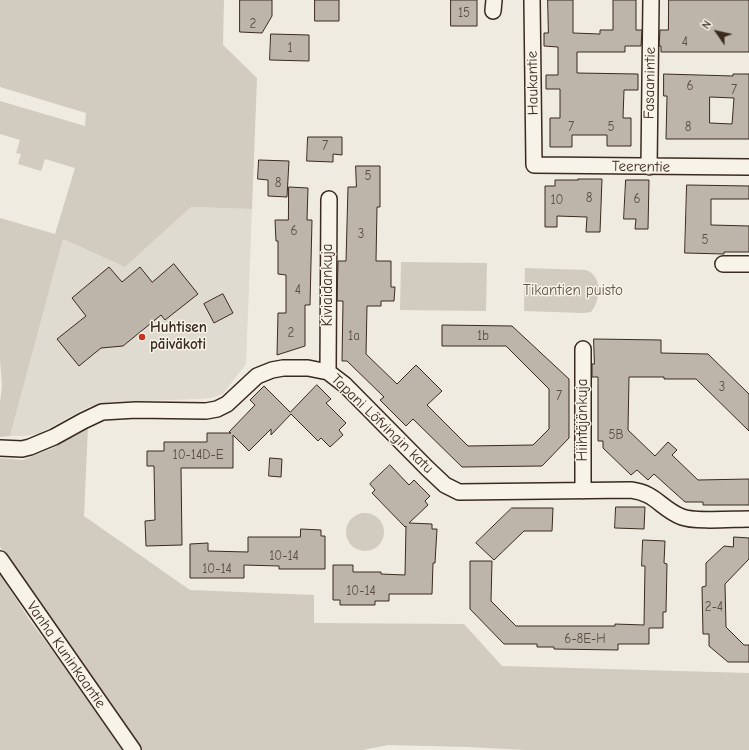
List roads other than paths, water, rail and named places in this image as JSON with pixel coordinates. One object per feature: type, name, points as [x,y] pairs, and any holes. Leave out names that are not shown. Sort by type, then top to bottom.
[{"type":"street","name":"Haukantie","points":[[532,0],[534,165]]},
{"type":"street","name":"Fasaanintie","points":[[649,167],[651,0]]},
{"type":"street","name":"Teerentie","points":[[534,165],[749,167]]},
{"type":"street","name":"Kiviaidankuja","points":[[328,372],[329,199]]},
{"type":"street","points":[[723,264],[749,264]]},
{"type":"street","name":"Hiihtäjänkuja","points":[[583,349],[583,491]]},
{"type":"street","name":"Tapani Löfvingin katu","points":[[0,448],[22,449],[30,447],[54,437],[102,412],[136,410],[206,411],[217,409],[227,404],[257,376],[272,370],[284,368],[308,368],[328,372],[345,385],[408,450],[450,488],[464,492],[631,490],[644,492],[674,513],[686,518],[749,519]]},
{"type":"street","name":"Vanha Kuninkaantie","points":[[0,559],[133,750]]},
{"type":"place","name":"Huhtisen päiväkoti","points":[[142,337]]},
{"type":"park label","name":"Tikantien puisto","points":[[573,291]]}]
